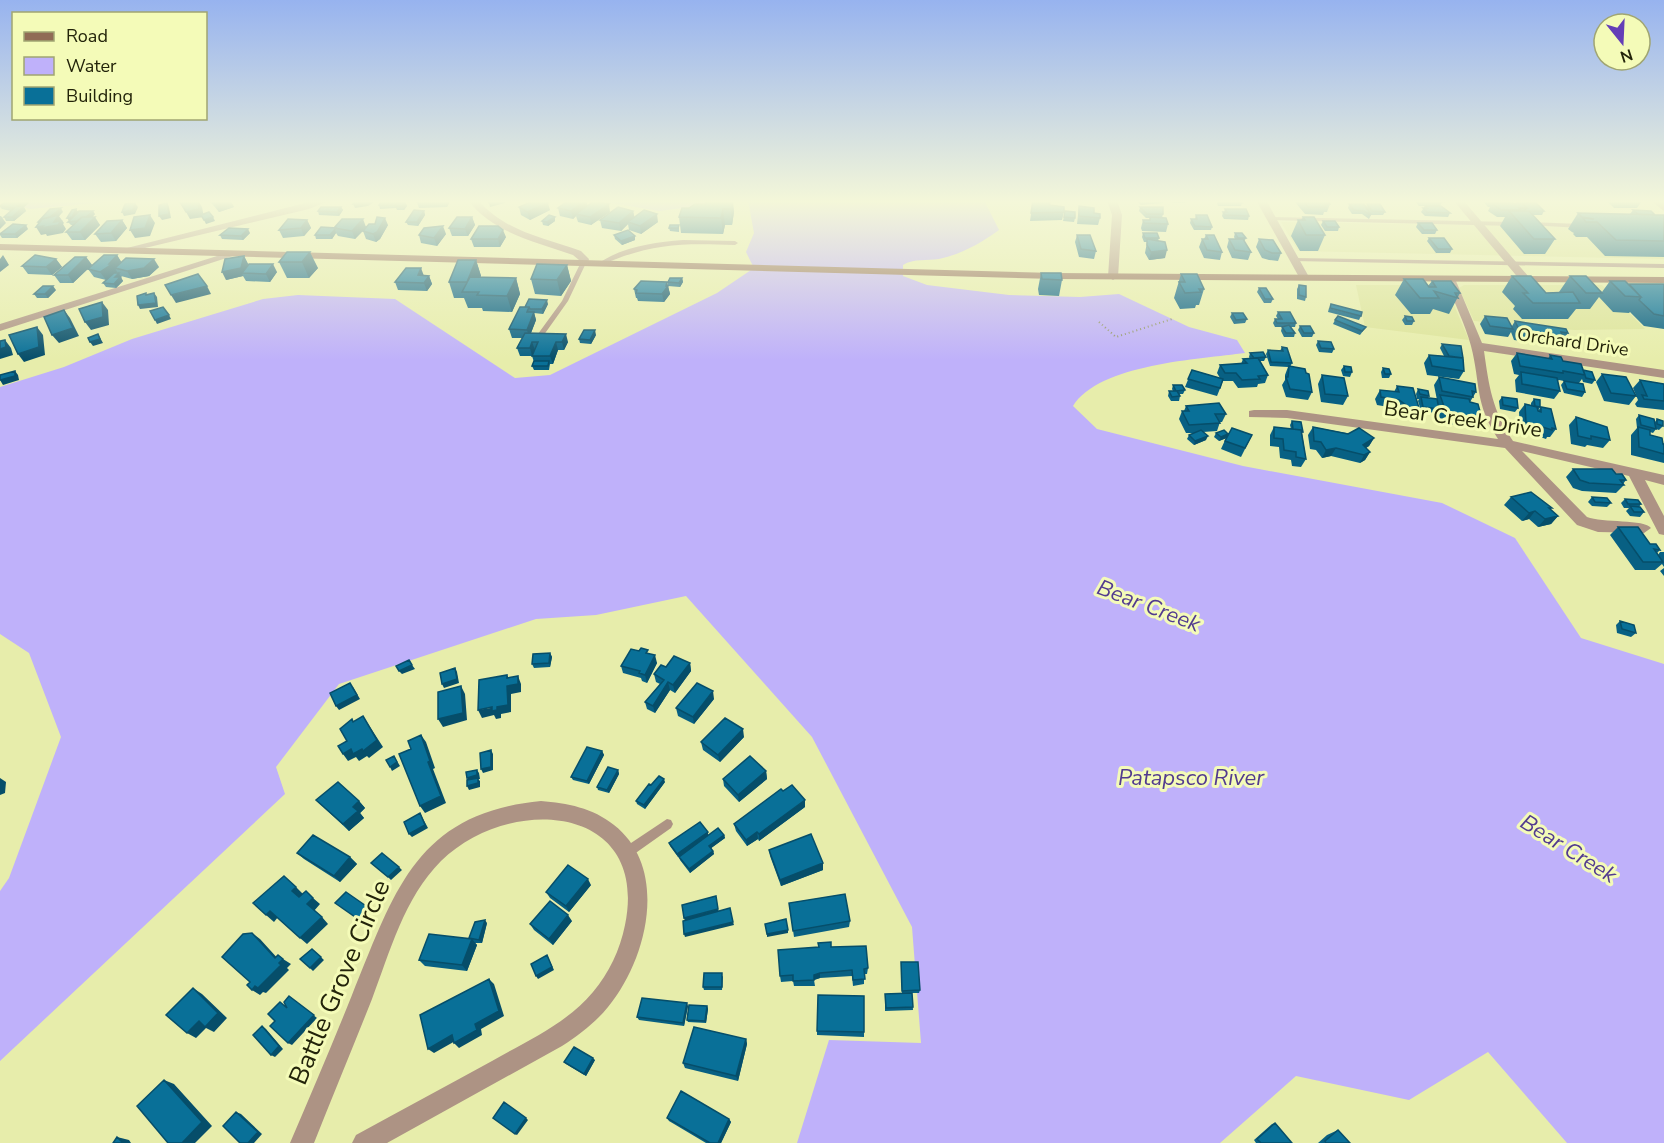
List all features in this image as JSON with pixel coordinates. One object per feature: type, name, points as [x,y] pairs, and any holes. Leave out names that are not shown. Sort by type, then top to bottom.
[{"type":"main road","points":[[249,253],[1113,277],[1664,280]]},
{"type":"street","points":[[0,328],[236,253]]},
{"type":"street","points":[[575,253],[584,259],[583,263]]},
{"type":"street","points":[[1113,277],[1115,253]]},
{"type":"street","points":[[1291,253],[1304,277]]},
{"type":"street","points":[[1504,253],[1524,278]]},
{"type":"street","points":[[1449,278],[1477,346],[1487,406],[1509,445],[1582,520],[1598,527],[1644,528]]},
{"type":"street","name":"Orchard Drive","points":[[1477,346],[1664,374]]},
{"type":"street","name":"Bear Creek Drive","points":[[1254,414],[1287,414],[1509,445],[1572,456],[1664,480]]},
{"type":"street","points":[[1634,472],[1664,530]]},
{"type":"street","name":"Battle Grove Circle","points":[[302,1143],[403,898],[434,855],[472,827],[511,813],[531,810],[568,813],[609,831],[626,853],[634,871],[637,890],[634,929],[628,955],[600,1000],[552,1040],[364,1143]]},
{"type":"lane","points":[[602,263],[622,253]]},
{"type":"lane","points":[[1295,260],[1664,266]]},
{"type":"lane","points":[[539,338],[565,301],[583,263]]},
{"type":"lane","points":[[626,853],[667,824]]},
{"type":"path","points":[[1099,322],[1116,337],[1172,319]]},
{"type":"shaded area","points":[[1405,253],[1664,253],[1664,259]]},
{"type":"shaded area","points":[[1356,285],[1433,285],[1451,298],[1469,340],[1365,327]]},
{"type":"shaded area","points":[[1464,285],[1602,285],[1645,329],[1574,330],[1474,321],[1459,288]]},
{"type":"water","name":"Patapsco River","points":[[747,253],[958,253],[939,259],[907,263],[903,265],[903,276],[927,285],[1009,295],[1080,297],[1119,294],[1189,327],[1237,340],[1245,353],[1178,361],[1127,372],[1086,392],[1073,406],[1097,429],[1243,466],[1442,503],[1515,538],[1581,638],[1664,664],[1664,1143],[1567,1143],[1488,1052],[1409,1100],[1296,1076],[1220,1143],[797,1143],[829,1040],[921,1043],[912,927],[812,737],[686,596],[596,615],[536,619],[339,684],[276,767],[285,794],[0,1061],[0,891],[9,878],[61,737],[29,653],[0,634],[0,387],[64,367],[132,339],[263,299],[298,295],[395,299],[515,378],[550,375],[717,293],[754,268]]},
{"type":"building","points":[[286,253],[309,253],[302,262],[279,262]]},
{"type":"building","points":[[35,255],[56,259],[46,267],[22,266]]},
{"type":"building","points":[[104,255],[117,255],[109,264],[112,264],[100,272],[88,269]]},
{"type":"building","points":[[244,256],[241,268],[222,272],[225,259]]},
{"type":"building","points":[[75,257],[86,257],[68,275],[54,275]]},
{"type":"building","points":[[126,258],[154,259],[144,268],[127,271],[115,268]]},
{"type":"building","points":[[458,260],[476,260],[467,282],[449,282]]},
{"type":"building","points":[[249,264],[273,264],[266,274],[242,273]]},
{"type":"building","points":[[537,264],[567,265],[557,280],[531,279]]},
{"type":"building","points":[[406,268],[421,268],[418,275],[429,276],[424,283],[395,282]]},
{"type":"building","points":[[114,273],[119,273],[115,277],[120,277],[114,284],[103,283]]},
{"type":"building","points":[[1041,273],[1061,273],[1062,280],[1042,279]]},
{"type":"building","points":[[198,274],[207,286],[171,295],[165,285]]},
{"type":"building","points":[[1181,274],[1197,274],[1204,289],[1199,289],[1201,292],[1185,293],[1179,282],[1185,282]]},
{"type":"building","points":[[1512,276],[1531,276],[1546,293],[1573,292],[1580,303],[1533,303],[1523,293],[1528,293]]},
{"type":"building","points":[[1570,276],[1586,276],[1602,293],[1586,293]]},
{"type":"building","points":[[470,277],[516,278],[507,296],[462,292]]},
{"type":"building","points":[[670,278],[682,278],[679,283],[668,282]]},
{"type":"building","points":[[1404,279],[1423,279],[1429,287],[1436,287],[1432,281],[1451,281],[1460,293],[1455,293],[1458,298],[1434,291],[1439,298],[1420,298]]},
{"type":"building","points":[[641,281],[667,282],[666,286],[668,286],[662,294],[636,293],[637,290],[634,289]]},
{"type":"building","points":[[1610,281],[1625,281],[1641,297],[1625,296]]},
{"type":"building","points":[[1629,284],[1664,284],[1664,316],[1654,314],[1639,300],[1641,297]]},
{"type":"building","points":[[1299,285],[1306,286],[1306,297],[1299,295]]},
{"type":"building","points":[[43,286],[53,286],[45,294],[34,294]]},
{"type":"building","points":[[1259,288],[1266,288],[1273,299],[1265,299]]},
{"type":"building","points":[[146,293],[146,295],[154,293],[156,303],[138,305],[137,296]]},
{"type":"building","points":[[529,299],[547,300],[542,309],[530,309],[525,307]]},
{"type":"building","points":[[102,302],[103,317],[85,322],[79,309]]},
{"type":"building","points":[[1331,304],[1362,312],[1361,316],[1330,308]]},
{"type":"building","points":[[163,307],[169,315],[155,320],[150,311]]},
{"type":"building","points":[[520,307],[529,307],[527,312],[534,312],[527,330],[509,329]]},
{"type":"building","points":[[64,310],[73,328],[52,335],[44,317]]},
{"type":"building","points":[[1278,312],[1290,312],[1296,323],[1277,323],[1275,319],[1282,319]]},
{"type":"building","points":[[1232,313],[1243,313],[1247,319],[1236,320]]},
{"type":"building","points":[[1338,316],[1366,327],[1362,331],[1335,320]]},
{"type":"building","points":[[1405,316],[1412,317],[1414,321],[1407,321]]},
{"type":"building","points":[[1485,316],[1507,318],[1513,329],[1490,326]]},
{"type":"building","points":[[1515,321],[1566,329],[1568,333],[1561,332],[1563,338],[1520,332]]},
{"type":"building","points":[[1289,325],[1295,333],[1286,333],[1282,327]]},
{"type":"building","points":[[1300,326],[1310,326],[1314,333],[1304,333]]},
{"type":"building","points":[[37,327],[39,347],[18,354],[9,335]]},
{"type":"building","points":[[584,330],[595,330],[590,340],[579,339]]},
{"type":"building","points":[[525,333],[566,334],[562,342],[556,342],[550,356],[532,356],[538,342],[532,342],[530,348],[517,348]]},
{"type":"building","points":[[98,334],[100,339],[90,342],[88,338]]},
{"type":"building","points":[[5,340],[6,347],[0,349],[0,341]]},
{"type":"building","points":[[1318,341],[1331,342],[1334,349],[1321,348]]},
{"type":"building","points":[[1442,344],[1461,346],[1463,358],[1449,356]]},
{"type":"building","points":[[1282,347],[1287,348],[1292,363],[1271,362],[1268,350],[1283,351]]},
{"type":"building","points":[[1263,352],[1266,357],[1254,358],[1250,353]]},
{"type":"building","points":[[1517,353],[1552,359],[1550,355],[1561,357],[1563,361],[1581,364],[1585,375],[1520,366]]},
{"type":"building","points":[[1429,355],[1463,358],[1464,371],[1432,366]]},
{"type":"building","points":[[1258,358],[1268,375],[1258,376],[1260,379],[1242,380],[1236,373],[1225,373],[1220,365],[1247,363],[1243,359]]},
{"type":"building","points":[[534,361],[549,361],[548,366],[532,366]]},
{"type":"building","points":[[1289,366],[1305,369],[1309,374],[1312,392],[1290,389],[1286,377],[1288,377]]},
{"type":"building","points":[[1344,366],[1351,367],[1352,372],[1345,372]]},
{"type":"building","points":[[1383,368],[1389,369],[1391,374],[1385,374]]},
{"type":"building","points":[[1192,370],[1223,379],[1220,388],[1188,379]]},
{"type":"building","points":[[1583,370],[1592,372],[1595,380],[1586,378]]},
{"type":"building","points":[[15,371],[15,376],[0,380],[0,375]]},
{"type":"building","points":[[1521,372],[1557,378],[1560,391],[1522,384]]},
{"type":"building","points":[[1602,374],[1626,377],[1636,396],[1611,393]]},
{"type":"building","points":[[1322,375],[1344,378],[1348,396],[1325,394]]},
{"type":"building","points":[[1439,377],[1475,384],[1476,392],[1472,391],[1473,397],[1442,391]]},
{"type":"building","points":[[1640,380],[1664,384],[1664,401],[1644,399],[1642,395],[1647,396]]},
{"type":"building","points":[[1564,381],[1583,384],[1585,392],[1567,389]]},
{"type":"building","points":[[1173,385],[1182,385],[1185,390],[1176,391]]},
{"type":"building","points":[[1397,386],[1413,388],[1419,408],[1409,407],[1399,400],[1381,397],[1380,390],[1399,392]]},
{"type":"building","points":[[1418,389],[1428,391],[1429,396],[1420,394]]},
{"type":"building","points":[[1169,391],[1177,391],[1180,396],[1172,397]]},
{"type":"building","points":[[1440,395],[1469,399],[1470,402],[1478,404],[1481,415],[1477,415],[1478,419],[1455,416],[1454,413],[1446,412]]},
{"type":"building","points":[[1421,397],[1437,399],[1439,409],[1423,407]]},
{"type":"building","points":[[1502,397],[1517,399],[1518,408],[1503,405]]},
{"type":"building","points":[[1534,399],[1540,400],[1540,407],[1535,406]]},
{"type":"building","points":[[1219,403],[1226,414],[1215,414],[1220,423],[1189,425],[1182,411],[1189,411],[1186,406]]},
{"type":"building","points":[[1525,404],[1537,407],[1541,412],[1541,407],[1551,409],[1556,429],[1552,428],[1552,430],[1526,422]]},
{"type":"building","points":[[1639,415],[1654,419],[1656,429],[1641,425]]},
{"type":"building","points":[[1576,417],[1607,427],[1610,440],[1578,436]]},
{"type":"building","points":[[1657,419],[1663,421],[1663,426],[1657,424]]},
{"type":"building","points":[[1292,421],[1301,422],[1303,432],[1293,429]]},
{"type":"building","points":[[1274,427],[1301,430],[1306,459],[1296,457],[1296,452],[1284,450],[1283,439],[1274,438]]},
{"type":"building","points":[[1313,427],[1348,434],[1359,428],[1374,438],[1363,445],[1370,452],[1364,455],[1336,448],[1326,450],[1321,442],[1314,441]]},
{"type":"building","points":[[1638,427],[1650,430],[1650,435],[1662,438],[1664,454],[1639,447]]},
{"type":"building","points":[[1232,428],[1252,435],[1245,448],[1225,441]]},
{"type":"building","points":[[1201,430],[1208,436],[1195,441],[1189,435]]},
{"type":"building","points":[[1224,430],[1228,434],[1221,437],[1216,433]]},
{"type":"building","points":[[1573,469],[1612,469],[1616,474],[1622,474],[1626,480],[1620,480],[1624,485],[1589,483],[1580,480]]},
{"type":"building","points":[[1531,492],[1552,508],[1549,508],[1558,516],[1545,519],[1535,511],[1529,513],[1511,497]]},
{"type":"building","points":[[1592,497],[1607,498],[1611,503],[1595,502]]},
{"type":"building","points":[[1625,499],[1638,500],[1641,504],[1628,504]]},
{"type":"building","points":[[1630,506],[1640,507],[1644,512],[1634,512]]},
{"type":"building","points":[[1618,527],[1638,527],[1650,544],[1656,544],[1660,550],[1654,549],[1663,562],[1643,562]]},
{"type":"building","points":[[1620,621],[1634,625],[1636,633],[1622,629]]},
{"type":"building","points":[[641,648],[648,650],[646,653],[655,655],[645,675],[639,673],[640,671],[621,666],[631,649],[639,651]]},
{"type":"building","points":[[550,653],[549,663],[532,664],[533,654]]},
{"type":"building","points":[[674,656],[690,663],[673,685],[668,682],[653,706],[645,702],[664,680],[654,674],[661,665],[666,667]]},
{"type":"building","points":[[409,660],[412,665],[399,671],[396,666]]},
{"type":"building","points":[[455,668],[457,679],[442,684],[440,673]]},
{"type":"building","points":[[507,675],[507,678],[518,676],[518,684],[507,686],[508,705],[497,707],[497,710],[492,711],[492,707],[478,710],[479,680]]},
{"type":"building","points":[[350,683],[357,695],[336,706],[330,693]]},
{"type":"building","points":[[697,683],[713,691],[693,717],[676,708]]},
{"type":"building","points":[[461,686],[463,713],[438,719],[438,692]]},
{"type":"building","points":[[363,716],[377,740],[363,751],[362,749],[353,754],[351,749],[343,754],[338,746],[347,741],[340,729],[352,719],[353,722]]},
{"type":"building","points":[[725,718],[743,729],[718,755],[701,742]]},
{"type":"building","points":[[421,735],[441,796],[420,806],[399,754],[411,749],[408,741]]},
{"type":"building","points":[[587,747],[602,751],[587,781],[571,777]]},
{"type":"building","points":[[491,750],[491,767],[481,769],[480,753]]},
{"type":"building","points":[[394,756],[397,762],[390,767],[386,760]]},
{"type":"building","points":[[750,756],[766,771],[738,795],[723,779]]},
{"type":"building","points":[[608,767],[618,770],[607,790],[597,787]]},
{"type":"building","points":[[477,770],[477,775],[467,778],[466,772]]},
{"type":"building","points":[[659,776],[664,779],[644,805],[636,801],[649,784],[651,785]]},
{"type":"building","points":[[478,778],[478,783],[467,786],[467,780]]},
{"type":"building","points":[[338,782],[359,801],[353,807],[358,811],[343,824],[316,800]]},
{"type":"building","points":[[792,785],[805,800],[759,834],[757,832],[746,840],[734,824],[781,789],[783,791]]},
{"type":"building","points":[[420,813],[425,825],[409,834],[404,822]]},
{"type":"building","points":[[700,822],[708,832],[677,854],[669,843]]},
{"type":"building","points":[[718,828],[724,835],[709,846],[713,851],[689,869],[679,857]]},
{"type":"building","points":[[811,834],[823,863],[780,880],[769,850]]},
{"type":"building","points":[[313,835],[350,857],[334,876],[297,853]]},
{"type":"building","points":[[382,853],[399,867],[388,877],[371,863]]},
{"type":"building","points":[[568,865],[588,879],[566,906],[546,892]]},
{"type":"building","points":[[284,876],[296,887],[292,891],[299,897],[306,891],[313,898],[307,904],[322,917],[300,938],[270,911],[266,915],[253,903]]},
{"type":"building","points":[[346,892],[369,908],[358,919],[335,903]]},
{"type":"building","points":[[845,894],[850,921],[793,931],[789,903]]},
{"type":"building","points":[[716,896],[718,909],[684,918],[682,905]]},
{"type":"building","points":[[550,901],[568,915],[549,939],[530,924]]},
{"type":"building","points":[[730,908],[733,922],[684,934],[683,921]]},
{"type":"building","points":[[786,919],[788,930],[767,934],[765,924]]},
{"type":"building","points":[[485,920],[479,940],[469,938],[475,922]]},
{"type":"building","points":[[252,933],[275,958],[278,955],[283,959],[279,963],[281,965],[258,988],[255,986],[252,990],[247,985],[250,982],[222,957],[243,934]]},
{"type":"building","points":[[429,934],[472,939],[462,965],[419,960]]},
{"type":"building","points":[[831,942],[831,947],[866,946],[868,968],[864,969],[865,979],[853,980],[852,970],[820,973],[814,975],[814,980],[793,981],[793,975],[780,976],[778,950],[819,947],[818,943]]},
{"type":"building","points":[[312,949],[321,957],[310,968],[300,959]]},
{"type":"building","points":[[547,955],[552,967],[536,976],[531,964]]},
{"type":"building","points":[[901,962],[918,962],[920,990],[902,991]]},
{"type":"building","points":[[704,973],[722,973],[722,987],[703,987]]},
{"type":"building","points":[[489,979],[499,1011],[475,1024],[477,1030],[454,1043],[452,1035],[428,1049],[420,1015]]},
{"type":"building","points":[[193,988],[218,1013],[205,1027],[199,1021],[187,1033],[166,1015]]},
{"type":"building","points":[[912,993],[913,1007],[886,1008],[885,994]]},
{"type":"building","points":[[818,995],[864,996],[864,1032],[817,1031]]},
{"type":"building","points":[[289,996],[314,1015],[288,1043],[270,1026],[275,1021],[268,1014],[280,1002],[287,1008],[284,1002]]},
{"type":"building","points":[[642,998],[687,1003],[683,1023],[637,1017]]},
{"type":"building","points":[[689,1005],[707,1006],[705,1021],[687,1020]]},
{"type":"building","points":[[262,1026],[279,1046],[271,1055],[253,1035]]},
{"type":"building","points":[[694,1027],[746,1039],[736,1076],[683,1063]]},
{"type":"building","points":[[574,1047],[593,1058],[584,1074],[564,1062]]},
{"type":"building","points":[[164,1080],[202,1122],[182,1143],[168,1143],[137,1106]]},
{"type":"building","points":[[681,1091],[729,1119],[718,1143],[710,1143],[667,1118]]},
{"type":"building","points":[[504,1102],[526,1118],[515,1134],[493,1118]]},
{"type":"building","points":[[236,1112],[258,1132],[248,1143],[240,1143],[223,1126]]},
{"type":"building","points":[[1275,1123],[1292,1143],[1261,1143],[1257,1139]]},
{"type":"building","points":[[1338,1130],[1350,1143],[1326,1143],[1325,1141]]},
{"type":"building","points":[[117,1137],[123,1143],[113,1143]]},
{"type":"water label","name":"Bear Creek","points":[[1149,605]]},
{"type":"water label","name":"Bear Creek","points":[[1569,848]]}]
